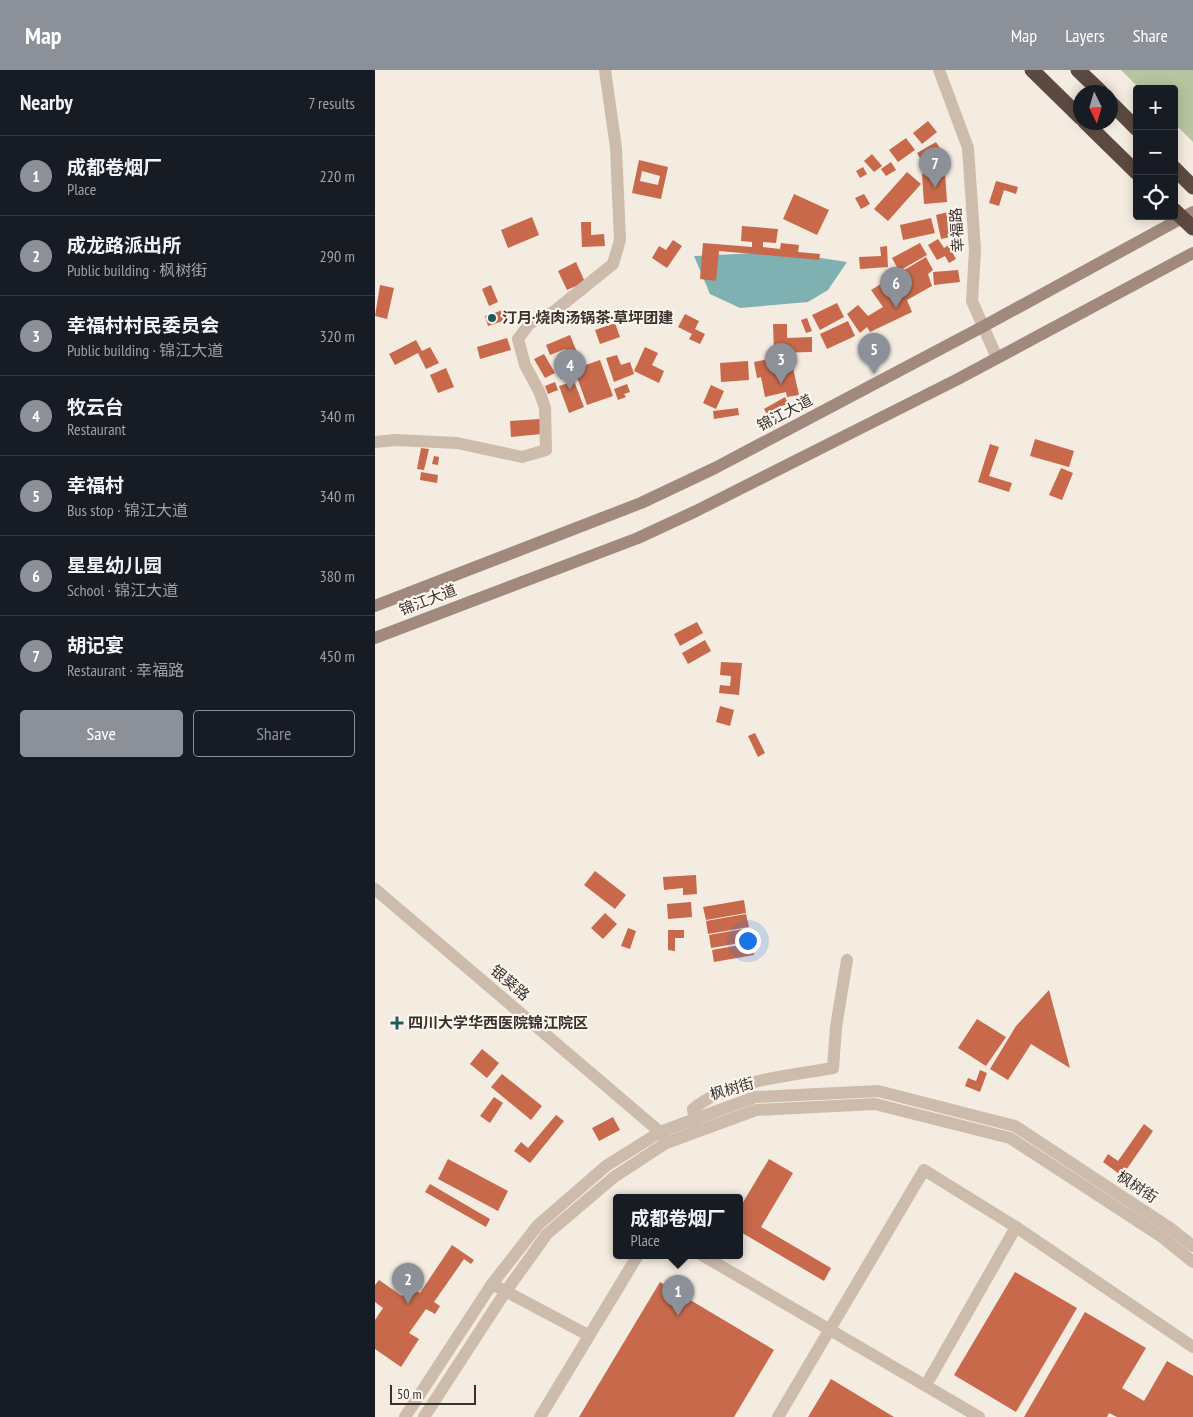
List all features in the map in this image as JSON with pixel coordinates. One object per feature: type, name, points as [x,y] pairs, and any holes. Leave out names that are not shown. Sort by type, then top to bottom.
[{"type":"highway","points":[[1032,70],[1073,110]]},
{"type":"highway","points":[[1078,70],[1094,85]]},
{"type":"highway","points":[[1118,110],[1133,125]]},
{"type":"highway","points":[[1093,130],[1133,169]]},
{"type":"highway","points":[[1178,172],[1193,187]]},
{"type":"highway","points":[[1178,214],[1193,228]]},
{"type":"main road","name":"锦江大道","points":[[375,606],[641,503],[715,468],[984,326],[1193,212]]},
{"type":"main road","name":"锦江大道","points":[[375,638],[638,538],[696,511],[997,358],[1193,253]]},
{"type":"street","points":[[375,442],[395,440],[457,443],[522,457],[546,450],[545,408],[540,393],[525,366],[518,339],[530,323],[552,313],[613,264],[620,240],[620,230],[616,148],[605,70]]},
{"type":"street","name":"幸福路","points":[[939,70],[968,148],[975,250],[972,301],[997,358]]},
{"type":"street","name":"银葵路","points":[[375,889],[660,1132],[666,1143]]},
{"type":"street","points":[[697,1131],[693,1118],[693,1109],[701,1102],[744,1084],[833,1068],[836,1028],[847,960]]},
{"type":"street","name":"枫树街","points":[[405,1417],[492,1284],[538,1225],[606,1166],[660,1132],[693,1118],[755,1097],[878,1091],[1015,1126],[1170,1228],[1193,1246]]},
{"type":"street","name":"枫树街","points":[[424,1417],[506,1291],[547,1234],[614,1177],[666,1143],[756,1110],[875,1104],[1010,1138],[1162,1237],[1193,1262]]},
{"type":"street","points":[[778,1417],[924,1170],[1016,1227],[1193,1348]]},
{"type":"street","points":[[925,1385],[1016,1227]]},
{"type":"street","points":[[540,1417],[636,1259]]},
{"type":"street","points":[[709,1259],[979,1417]]},
{"type":"street","points":[[492,1284],[588,1335]]},
{"type":"green space","points":[[1121,70],[1193,70],[1193,142],[1178,127],[1178,85],[1136,85]]},
{"type":"water","points":[[782,252],[847,262],[828,290],[808,302],[740,308],[710,294],[694,256]]},
{"type":"building","points":[[928,121],[937,132],[922,144],[913,133]]},
{"type":"building","points":[[906,138],[915,150],[898,162],[889,150]]},
{"type":"building","points":[[936,142],[948,160],[937,167],[932,158],[923,163],[917,153]]},
{"type":"building","points":[[872,154],[882,166],[874,172],[864,161]]},
{"type":"building","points":[[639,160],[668,167],[661,199],[632,193]],"holes":[[[642,171],[660,176],[658,185],[640,181]]]},
{"type":"building","points":[[891,162],[896,170],[886,176],[881,169]]},
{"type":"building","points":[[863,167],[867,174],[860,178],[856,171]]},
{"type":"building","points":[[907,172],[921,184],[888,221],[874,209]]},
{"type":"building","points":[[945,172],[947,202],[924,204],[922,174]]},
{"type":"building","points":[[996,181],[1018,187],[1016,194],[1004,190],[999,206],[989,203]]},
{"type":"building","points":[[794,194],[829,210],[817,235],[783,219]]},
{"type":"building","points":[[864,194],[870,204],[861,209],[855,198]]},
{"type":"building","points":[[948,212],[951,227],[961,225],[963,234],[941,239],[936,215]]},
{"type":"building","points":[[532,217],[539,235],[508,248],[501,230]]},
{"type":"building","points":[[931,218],[935,233],[903,240],[900,225]]},
{"type":"building","points":[[581,222],[591,222],[591,235],[604,234],[605,246],[582,247]]},
{"type":"building","points":[[742,226],[778,229],[776,243],[763,242],[763,247],[780,249],[781,243],[799,245],[798,252],[820,254],[819,260],[719,251],[716,281],[700,279],[703,243],[752,247],[752,242],[741,241]]},
{"type":"building","points":[[938,239],[944,248],[955,241],[958,246],[951,250],[956,259],[949,263],[945,256],[937,260],[928,245]]},
{"type":"building","points":[[673,240],[682,246],[667,268],[652,258],[659,246],[666,250]]},
{"type":"building","points":[[920,243],[927,255],[899,271],[892,258]]},
{"type":"building","points":[[887,246],[888,267],[860,269],[859,257],[881,256],[880,247]]},
{"type":"building","points":[[926,257],[933,270],[928,274],[932,286],[907,300],[912,312],[870,332],[867,327],[860,333],[847,314],[858,305],[868,316],[883,307],[871,290]]},
{"type":"building","points":[[576,262],[585,282],[567,290],[558,271]]},
{"type":"building","points":[[958,270],[960,282],[934,285],[933,272]]},
{"type":"building","points":[[380,285],[394,288],[387,319],[375,316]]},
{"type":"building","points":[[491,285],[498,302],[489,306],[482,289]]},
{"type":"building","points":[[837,303],[844,317],[820,330],[812,315]]},
{"type":"building","points":[[503,310],[506,320],[488,326],[485,316]]},
{"type":"building","points":[[685,314],[699,321],[695,329],[705,334],[700,344],[689,339],[692,334],[678,327]]},
{"type":"building","points":[[807,318],[812,331],[806,333],[801,320]]},
{"type":"building","points":[[848,321],[855,336],[827,349],[820,334]]},
{"type":"building","points":[[615,323],[620,337],[600,344],[595,330]]},
{"type":"building","points":[[773,324],[787,324],[787,338],[812,337],[812,352],[774,353]]},
{"type":"building","points":[[570,335],[579,357],[570,360],[565,349],[550,355],[546,345]]},
{"type":"building","points":[[507,338],[511,350],[480,359],[477,347]]},
{"type":"building","points":[[416,340],[422,351],[430,347],[439,363],[426,369],[418,353],[395,365],[389,354]]},
{"type":"building","points":[[645,347],[658,353],[652,365],[664,371],[659,383],[634,371]]},
{"type":"building","points":[[544,354],[555,373],[545,378],[534,359]]},
{"type":"building","points":[[617,355],[621,365],[630,362],[634,374],[614,382],[606,358]]},
{"type":"building","points":[[783,356],[786,369],[793,368],[799,395],[787,397],[786,392],[765,397],[761,377],[757,378],[754,362]]},
{"type":"building","points":[[600,360],[613,396],[587,405],[574,369]]},
{"type":"building","points":[[748,361],[749,380],[721,382],[720,363]]},
{"type":"building","points":[[568,365],[573,372],[561,379],[557,372]]},
{"type":"building","points":[[446,368],[454,387],[438,393],[430,375]]},
{"type":"building","points":[[574,381],[584,407],[569,413],[559,386]]},
{"type":"building","points":[[555,382],[558,390],[548,394],[545,386]]},
{"type":"building","points":[[627,384],[630,392],[624,394],[626,397],[618,400],[614,389]]},
{"type":"building","points":[[711,385],[724,391],[716,409],[703,403]]},
{"type":"building","points":[[785,397],[788,403],[767,414],[764,409]]},
{"type":"building","points":[[738,408],[739,415],[714,419],[713,411]]},
{"type":"building","points":[[540,419],[541,434],[511,437],[510,421]]},
{"type":"building","points":[[1035,439],[1074,451],[1069,467],[1030,456]]},
{"type":"building","points":[[990,444],[999,447],[989,476],[1012,483],[1009,492],[978,482]]},
{"type":"building","points":[[421,448],[429,449],[424,470],[417,469]]},
{"type":"building","points":[[434,456],[439,457],[438,465],[432,464]]},
{"type":"building","points":[[1061,468],[1073,473],[1062,500],[1049,495]]},
{"type":"building","points":[[421,472],[438,475],[437,483],[420,480]]},
{"type":"building","points":[[697,622],[703,633],[680,646],[674,634]]},
{"type":"building","points":[[705,640],[711,651],[688,664],[682,653]]},
{"type":"building","points":[[721,662],[742,663],[739,695],[719,693],[720,685],[730,686],[731,676],[720,675]]},
{"type":"building","points":[[720,706],[734,710],[730,726],[716,722]]},
{"type":"building","points":[[755,733],[765,753],[758,757],[748,736]]},
{"type":"building","points":[[595,871],[626,895],[615,909],[584,885]]},
{"type":"building","points":[[696,875],[697,894],[683,895],[683,888],[664,890],[663,877]]},
{"type":"building","points":[[744,900],[746,913],[706,920],[703,907]]},
{"type":"building","points":[[691,902],[692,917],[668,919],[667,904]]},
{"type":"building","points":[[605,913],[617,924],[603,939],[591,928]]},
{"type":"building","points":[[746,914],[749,927],[708,934],[706,921]]},
{"type":"building","points":[[628,928],[636,931],[630,949],[621,946]]},
{"type":"building","points":[[749,928],[751,941],[711,948],[709,935]]},
{"type":"building","points":[[668,930],[684,930],[684,938],[675,938],[675,951],[668,950]]},
{"type":"building","points":[[752,943],[754,955],[714,962],[712,950]]},
{"type":"building","points":[[1049,990],[1070,1068],[1031,1044],[1008,1080],[990,1069],[1016,1026]]},
{"type":"building","points":[[977,1019],[1006,1037],[986,1066],[958,1048]]},
{"type":"building","points":[[482,1049],[499,1063],[487,1078],[470,1064]]},
{"type":"building","points":[[980,1070],[987,1073],[980,1092],[965,1086],[968,1078],[976,1081]]},
{"type":"building","points":[[502,1074],[542,1106],[531,1120],[491,1087]]},
{"type":"building","points":[[494,1097],[503,1103],[490,1123],[480,1116]]},
{"type":"building","points":[[556,1115],[564,1121],[530,1163],[514,1151],[521,1142],[528,1148]]},
{"type":"building","points":[[613,1117],[620,1130],[599,1141],[592,1128]]},
{"type":"building","points":[[1144,1124],[1153,1131],[1122,1176],[1103,1162],[1108,1154],[1118,1161]]},
{"type":"building","points":[[448,1159],[508,1191],[498,1211],[438,1179]]},
{"type":"building","points":[[769,1159],[793,1173],[761,1227],[831,1268],[824,1281],[743,1233],[743,1202]]},
{"type":"building","points":[[430,1184],[490,1219],[486,1227],[425,1192]]},
{"type":"building","points":[[452,1245],[474,1260],[471,1264],[464,1259],[434,1302],[440,1306],[435,1314],[426,1309],[409,1333],[419,1339],[401,1367],[375,1349],[375,1320],[383,1308],[375,1302],[375,1285],[379,1280],[402,1296],[409,1286],[420,1293]]},
{"type":"building","points":[[1015,1272],[1077,1308],[1016,1412],[954,1375]]},
{"type":"building","points":[[660,1282],[774,1350],[734,1417],[579,1417]]},
{"type":"building","points":[[1085,1312],[1146,1348],[1122,1388],[1144,1401],[1167,1361],[1193,1376],[1193,1417],[1117,1417],[1109,1413],[1107,1417],[1024,1417]]},
{"type":"building","points":[[831,1379],[894,1417],[808,1417]]},
{"type":"place","name":"胡记宴","points":[[935,188]]},
{"type":"place","name":"星星幼儿园","points":[[896,308]]},
{"type":"place","name":"汀月·烧肉汤锅茶·草坪团建","points":[[492,318]]},
{"type":"place","name":"幸福村","points":[[874,374]]},
{"type":"place","name":"幸福村村民委员会","points":[[781,384]]},
{"type":"place","name":"牧云台","points":[[570,390]]},
{"type":"place","name":"四川大学华西医院锦江院区","points":[[397,1023]]},
{"type":"place","name":"成龙路派出所","points":[[408,1304]]},
{"type":"place","name":"成都卷烟厂","points":[[678,1316]]}]
